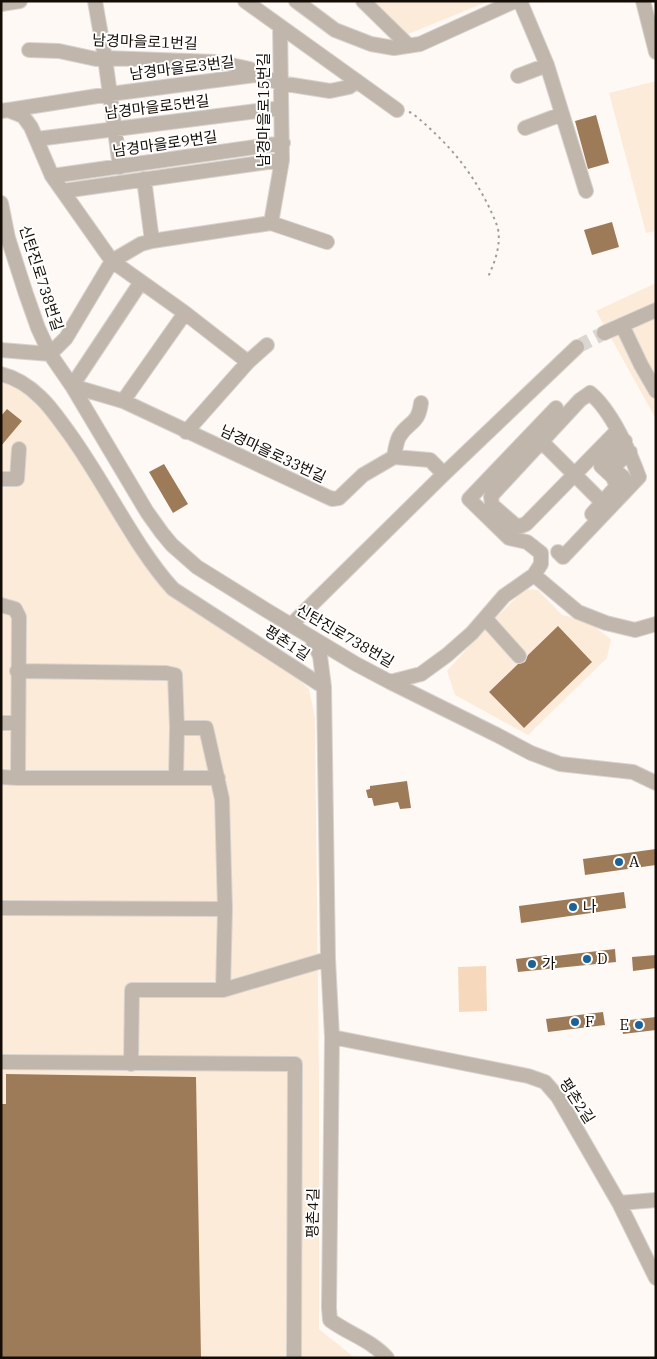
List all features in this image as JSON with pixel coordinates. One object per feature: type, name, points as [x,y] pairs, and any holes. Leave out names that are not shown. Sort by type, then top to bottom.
[{"type":"street","points":[[1,4],[20,1]]},
{"type":"street","points":[[95,1],[120,167]]},
{"type":"street","points":[[245,1],[397,110]]},
{"type":"street","points":[[296,1],[335,30],[371,44],[394,48],[420,44],[515,1]]},
{"type":"street","points":[[363,1],[409,46]]},
{"type":"street","points":[[520,1],[547,65],[586,191]]},
{"type":"street","points":[[645,2],[656,52]]},
{"type":"street","name":"남경마을로15번길","points":[[271,223],[282,160],[280,26]]},
{"type":"street","name":"남경마을로1번길","points":[[29,50],[59,51],[96,59],[216,62],[250,69],[256,75]]},
{"type":"street","points":[[518,76],[547,65]]},
{"type":"street","name":"남경마을로3번길","points":[[5,110],[256,75],[280,83],[330,91],[350,87],[357,81]]},
{"type":"street","name":"남경마을로5번길","points":[[37,139],[281,108]]},
{"type":"street","points":[[5,110],[22,116],[31,126],[52,176],[112,261],[185,313],[248,362]]},
{"type":"street","points":[[525,128],[562,114]]},
{"type":"street","name":"남경마을로9번길","points":[[52,176],[282,143]]},
{"type":"street","points":[[63,191],[282,160]]},
{"type":"street","points":[[144,179],[152,240]]},
{"type":"street","name":"신탄진로738번길","points":[[1,203],[8,238],[38,328],[50,354],[72,386],[147,512],[172,545],[197,567],[292,624],[310,637],[390,682],[421,674],[447,655],[472,633],[504,596],[534,574]]},
{"type":"street","points":[[1,350],[50,354],[66,338],[112,261],[141,244],[152,240],[271,223],[327,242]]},
{"type":"street","points":[[141,282],[72,386],[123,401],[186,432],[248,362],[267,345]]},
{"type":"street","points":[[604,333],[656,310]]},
{"type":"street","points":[[123,401],[185,313]]},
{"type":"street","points":[[622,325],[640,365],[656,391]]},
{"type":"street","points":[[292,624],[444,474],[577,347]]},
{"type":"street","name":"평촌1길","points":[[1,374],[13,377],[27,385],[52,410],[81,450],[140,546],[173,589],[324,687]]},
{"type":"street","points":[[558,552],[563,557],[639,477],[624,442],[599,400],[590,393],[580,400],[492,493],[492,505],[515,525],[521,526],[530,520],[575,475],[624,442]]},
{"type":"street","points":[[421,403],[419,414],[414,422],[406,428],[399,438],[394,457],[430,460],[444,474]]},
{"type":"street","points":[[556,408],[469,499],[509,538],[527,542],[540,553],[541,564],[534,574],[578,612],[606,623],[635,630],[656,624]]},
{"type":"street","name":"남경마을로33번길","points":[[186,432],[332,499],[338,498],[363,475],[394,457]]},
{"type":"street","points":[[541,441],[600,500]]},
{"type":"street","points":[[541,558],[558,552],[600,500],[624,478],[612,468],[624,442]]},
{"type":"street","points":[[1,479],[17,479],[19,450]]},
{"type":"street","points":[[1,605],[16,609],[19,617],[17,671],[18,778]]},
{"type":"street","points":[[485,618],[519,656]]},
{"type":"street","points":[[310,637],[320,656],[324,687],[328,959],[332,1037]]},
{"type":"street","points":[[17,671],[166,673],[175,675],[176,778]]},
{"type":"street","points":[[390,682],[497,734],[531,753],[560,764],[633,772],[656,783]]},
{"type":"street","points":[[1,722],[18,722]]},
{"type":"street","points":[[177,728],[206,728],[222,799],[223,990]]},
{"type":"street","points":[[1,778],[218,778]]},
{"type":"street","points":[[1,908],[224,909]]},
{"type":"street","points":[[131,1064],[132,990],[223,990],[328,959]]},
{"type":"street","name":"평촌2길","points":[[332,1037],[528,1076],[545,1082],[558,1097],[619,1203],[656,1278]]},
{"type":"street","name":"평촌4길","points":[[332,1037],[328,1308],[330,1320],[379,1349],[387,1358]]},
{"type":"street","points":[[1,1062],[295,1064],[294,1358]]},
{"type":"street","points":[[619,1203],[656,1200]]},
{"type":"path","points":[[397,110],[412,113],[438,134],[459,159],[480,189],[498,228],[499,240],[496,260],[488,277]]},
{"type":"shaded area","points":[[358,1],[489,1],[396,39]]},
{"type":"shaded area","points":[[656,81],[656,231],[646,233],[609,93]]},
{"type":"shaded area","points":[[656,283],[656,419],[596,311]]},
{"type":"shaded area","points":[[1,378],[27,387],[60,425],[155,577],[178,600],[294,675],[309,689],[315,718],[319,1082],[319,1329],[355,1358],[1,1358]]},
{"type":"shaded area","points":[[525,589],[538,590],[562,615],[587,621],[611,639],[607,658],[528,735],[455,695],[447,671],[484,629]]},
{"type":"shaded area","points":[[486,966],[487,1011],[459,1012],[458,967]]},
{"type":"building","points":[[596,115],[609,163],[588,169],[575,121]]},
{"type":"building","points":[[612,222],[619,247],[592,255],[584,230]]},
{"type":"building","points":[[7,409],[22,421],[1,446],[1,416]]},
{"type":"building","points":[[164,464],[188,504],[173,513],[149,472]]},
{"type":"building","points":[[558,626],[592,662],[524,728],[489,692],[518,664],[525,662],[528,655]]},
{"type":"building","points":[[407,781],[411,808],[400,809],[398,802],[374,806],[372,798],[368,798],[366,790],[370,789],[370,786]]},
{"type":"building","name":"A","points":[[656,849],[656,865],[585,875],[583,859]]},
{"type":"building","name":"나","points":[[624,892],[626,908],[521,923],[519,906]]},
{"type":"building","points":[[615,949],[616,962],[518,972],[516,959]]},
{"type":"building","points":[[656,955],[656,968],[633,971],[632,957]]},
{"type":"building","name":"F","points":[[603,1012],[605,1025],[548,1032],[546,1019]]},
{"type":"building","name":"E","points":[[656,1017],[656,1030],[623,1034],[621,1021]]},
{"type":"building","points":[[6,1074],[196,1077],[201,1358],[1,1358],[1,1104],[6,1104]]},
{"type":"tunnel","points":[[577,347],[604,333]]},
{"type":"place","name":"A","points":[[619,862]]},
{"type":"place","name":"나","points":[[573,907]]},
{"type":"place","name":"D","points":[[587,959]]},
{"type":"place","name":"가","points":[[532,964]]},
{"type":"place","name":"F","points":[[575,1022]]},
{"type":"place","name":"E","points":[[639,1025]]}]
